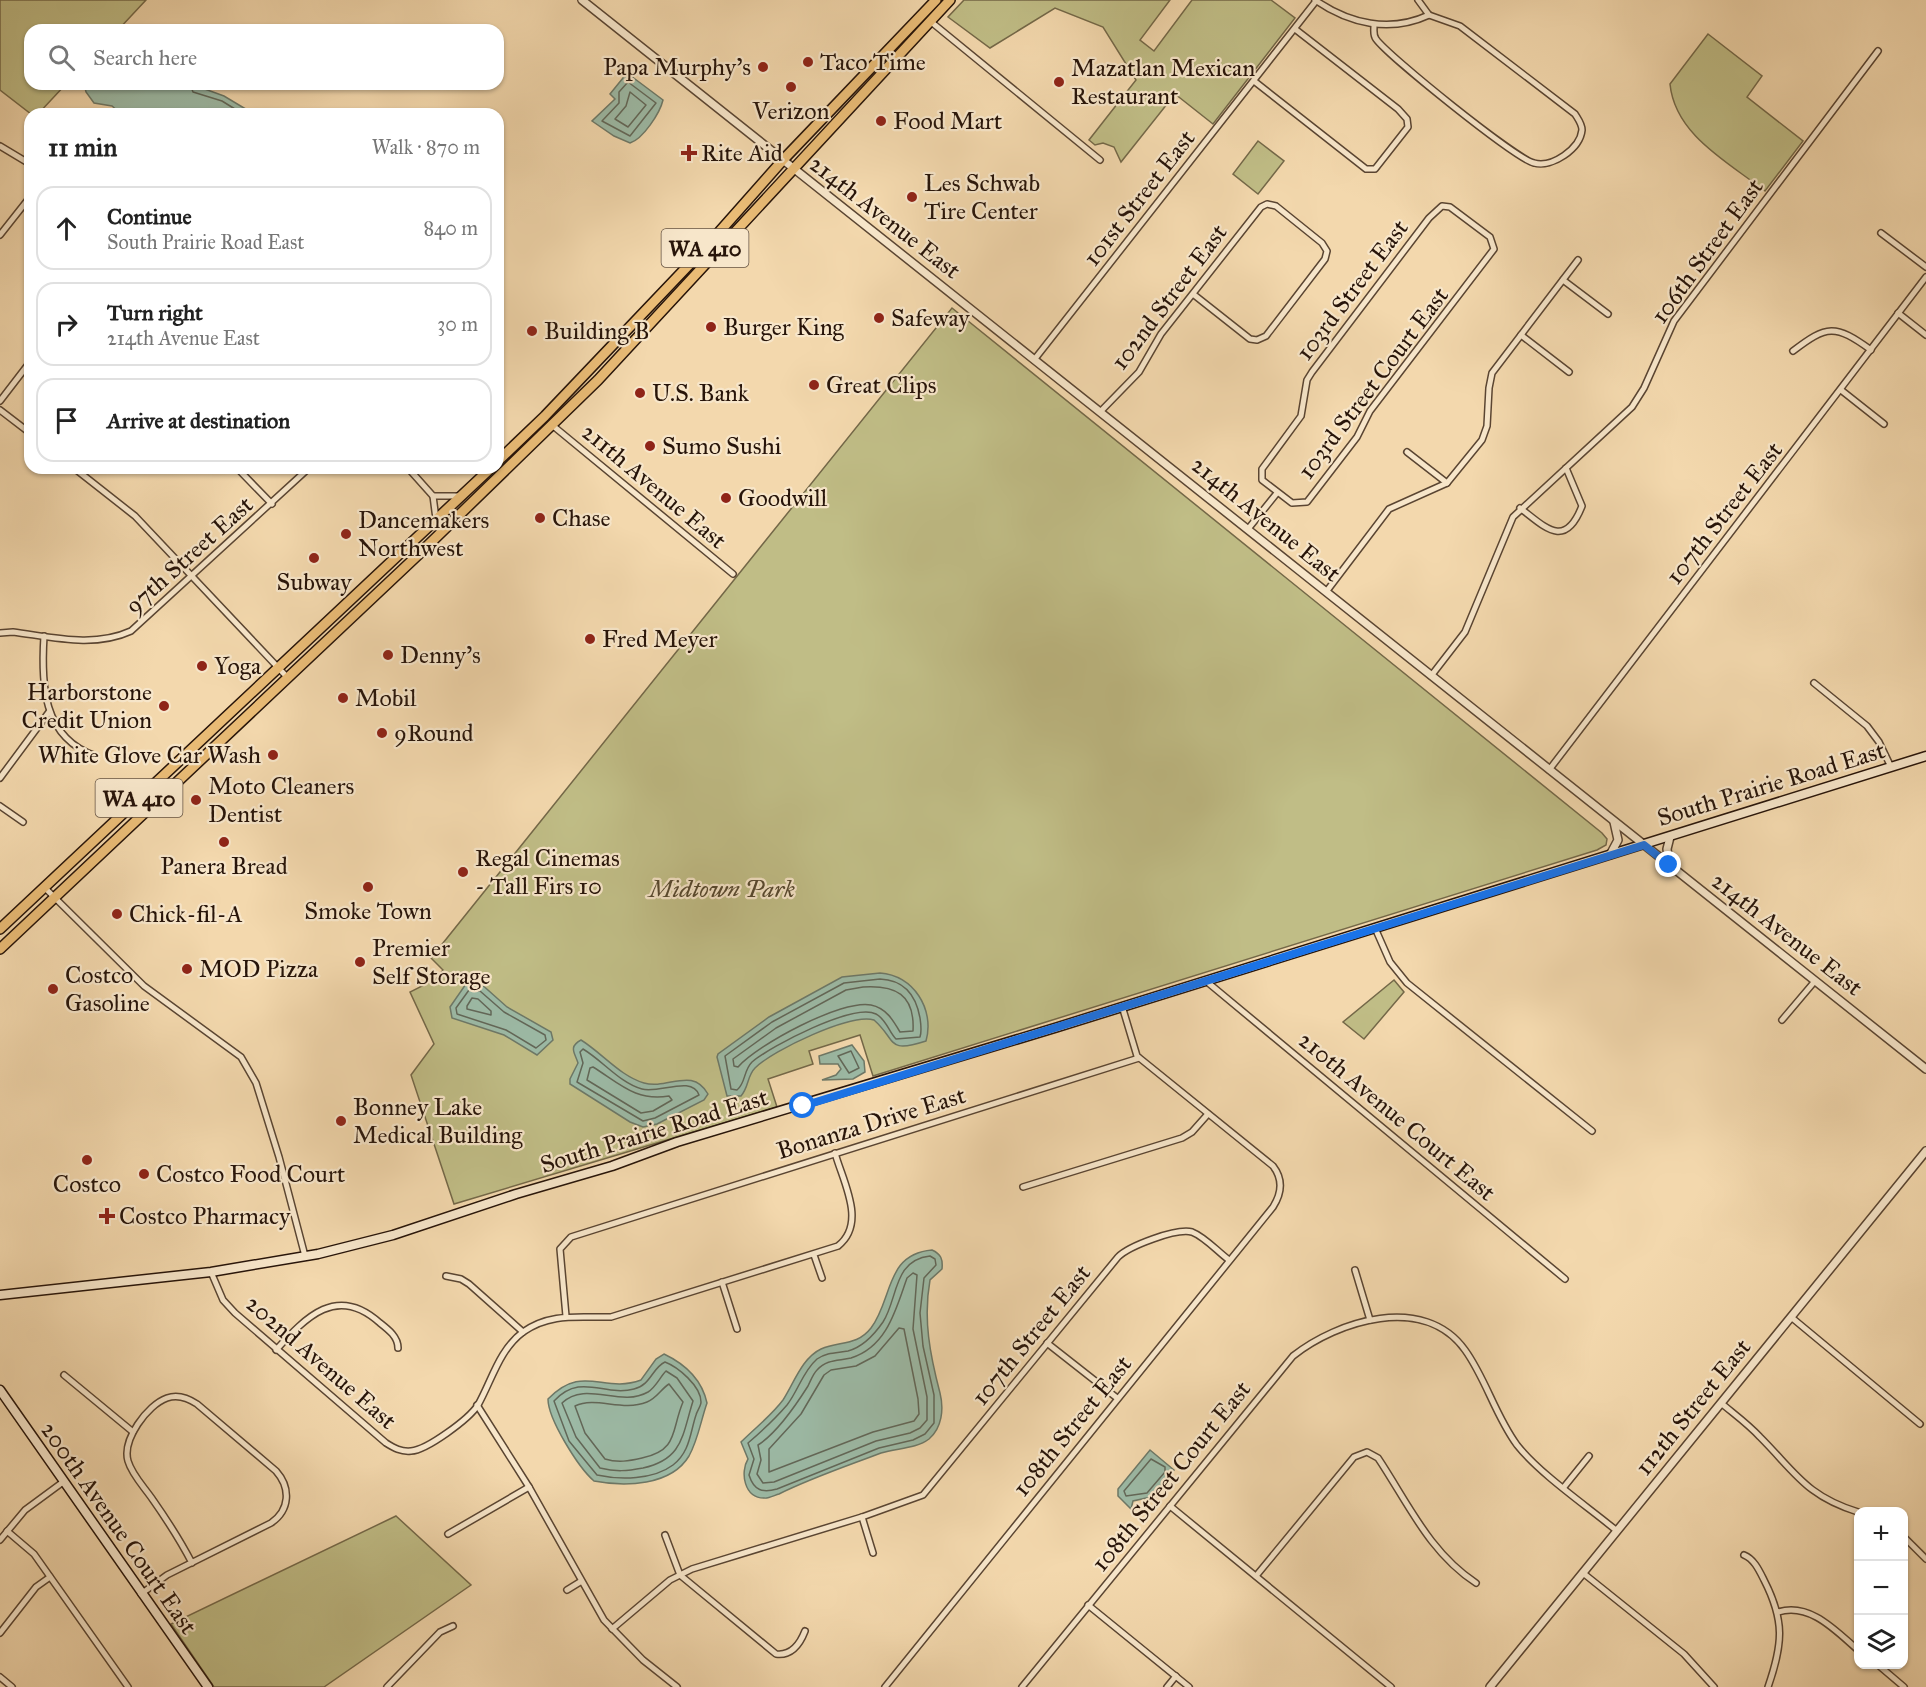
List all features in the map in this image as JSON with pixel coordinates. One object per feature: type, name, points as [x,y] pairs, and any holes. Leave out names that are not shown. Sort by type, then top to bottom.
[{"type":"main road","name":"WA 410","points":[[504,455],[545,416],[744,208],[782,161],[936,0]]},
{"type":"main road","name":"WA 410","points":[[504,471],[662,313],[950,0]]},
{"type":"main road","name":"WA 410","points":[[0,929],[484,474]]},
{"type":"main road","name":"WA 410","points":[[0,949],[500,474]]},
{"type":"main road","name":"South Prairie Road East","points":[[0,1295],[211,1272],[305,1256],[393,1235],[516,1194],[612,1166],[676,1142],[1670,837],[1926,756]]},
{"type":"main road","name":"200th Avenue Court East","points":[[0,1390],[208,1687]]},
{"type":"street","name":"214th Avenue East","points":[[582,0],[1926,1069]]},
{"type":"street","points":[[1374,26],[1376,39],[1413,73],[1518,155],[1534,164],[1547,162],[1574,148],[1582,131],[1581,122],[1575,114],[1460,26],[1429,15],[1419,0]]},
{"type":"street","points":[[1316,1],[1374,26],[1408,23],[1429,15]]},
{"type":"street","name":"101st Street East","points":[[1034,360],[1316,1]]},
{"type":"street","points":[[930,21],[1100,160]]},
{"type":"street","points":[[1254,81],[1366,169],[1372,170],[1377,166],[1408,127],[1407,119],[1295,29]]},
{"type":"street","name":"106th Street East","points":[[1431,675],[1465,632],[1508,526],[1520,508],[1636,401],[1674,321],[1878,51]]},
{"type":"street","points":[[0,146],[24,160]]},
{"type":"street","name":"102nd Street East","points":[[1100,412],[1139,372],[1161,334],[1261,207],[1267,204],[1276,206],[1322,243],[1327,252],[1325,259],[1266,336],[1257,340],[1250,339],[1193,294]]},
{"type":"street","points":[[0,235],[24,205]]},
{"type":"street","name":"103rd Street East","points":[[1277,494],[1260,475],[1301,416],[1307,380],[1429,218],[1438,209],[1446,206],[1490,237],[1494,249]]},
{"type":"street","points":[[1881,233],[1926,267]]},
{"type":"street","name":"103rd Street Court East","points":[[1248,529],[1277,494],[1292,503],[1307,502],[1357,437],[1370,411],[1494,249]]},
{"type":"street","points":[[1326,592],[1389,509],[1447,483],[1485,434],[1492,373],[1578,260]]},
{"type":"street","name":"107th Street East","points":[[1549,770],[1926,277]]},
{"type":"street","points":[[1563,280],[1608,314]]},
{"type":"street","points":[[1898,313],[1926,335]]},
{"type":"street","points":[[1793,351],[1819,333],[1835,330],[1851,336],[1870,350]]},
{"type":"street","points":[[1521,335],[1569,372]]},
{"type":"street","points":[[0,401],[24,370]]},
{"type":"street","points":[[1840,390],[1884,424]]},
{"type":"street","points":[[0,410],[24,429]]},
{"type":"street","name":"211th Avenue East","points":[[552,425],[733,574]]},
{"type":"street","points":[[1407,452],[1447,483]]},
{"type":"street","points":[[1520,508],[1549,530],[1556,533],[1564,530],[1578,516],[1582,506],[1566,468]]},
{"type":"street","points":[[82,474],[135,516],[287,677]]},
{"type":"street","points":[[243,474],[272,504]]},
{"type":"street","name":"97th Street East","points":[[0,633],[94,641],[119,636],[142,624],[303,474]]},
{"type":"street","points":[[413,474],[433,496],[436,519]]},
{"type":"street","points":[[433,496],[460,496]]},
{"type":"street","points":[[44,636],[42,676],[52,720],[78,746],[96,756]]},
{"type":"street","points":[[1814,684],[1874,734],[1891,767]]},
{"type":"street","points":[[0,778],[49,712]]},
{"type":"street","points":[[0,806],[23,822]]},
{"type":"street","points":[[1610,855],[1618,840],[1614,822]]},
{"type":"street","points":[[1669,865],[1667,849],[1670,837]]},
{"type":"street","points":[[44,887],[144,986],[241,1057],[256,1083],[279,1156],[305,1256]]},
{"type":"street","points":[[1374,928],[1386,956],[1407,983],[1592,1131]]},
{"type":"street","name":"210th Avenue Court East","points":[[1205,980],[1565,1279]]},
{"type":"street","points":[[1782,1020],[1815,981]]},
{"type":"street","points":[[1023,1187],[1182,1138],[1192,1132],[1208,1114],[1135,1053],[1122,1006]]},
{"type":"street","name":"Bonanza Drive East","points":[[566,1316],[560,1249],[562,1243],[585,1231],[1139,1058]]},
{"type":"street","name":"108th Street East","points":[[885,1687],[1273,1208],[1280,1194],[1281,1184],[1273,1166],[1208,1114]]},
{"type":"street","name":"112th Street East","points":[[1490,1687],[1926,1151]]},
{"type":"street","points":[[676,1687],[612,1629],[580,1582],[529,1487],[477,1406],[496,1365],[523,1332],[543,1322],[566,1316],[611,1317],[838,1246],[846,1238],[852,1225],[852,1210],[835,1153]]},
{"type":"street","name":"107th Street East","points":[[862,1517],[923,1495],[1122,1253],[1174,1232],[1188,1232],[1197,1235],[1229,1260]]},
{"type":"street","points":[[814,1255],[822,1278]]},
{"type":"street","points":[[1355,1270],[1370,1320]]},
{"type":"street","name":"202nd Avenue East","points":[[211,1272],[227,1305],[276,1350],[393,1448],[411,1451],[426,1445],[461,1422],[477,1406]]},
{"type":"street","points":[[446,1276],[461,1279],[469,1284],[523,1332]]},
{"type":"street","points":[[722,1282],[737,1329]]},
{"type":"street","points":[[276,1350],[310,1315],[334,1306],[353,1307],[367,1312],[391,1332],[398,1343],[398,1348]]},
{"type":"street","name":"108th Street Court East","points":[[1023,1687],[1293,1356],[1332,1331],[1370,1320],[1397,1317],[1422,1319],[1452,1336],[1470,1358],[1494,1409],[1519,1447],[1617,1531]]},
{"type":"street","points":[[1791,1317],[1920,1424]]},
{"type":"street","points":[[1047,1343],[1117,1398]]},
{"type":"street","points":[[64,1375],[134,1432]]},
{"type":"street","points":[[141,1594],[167,1575],[192,1563],[271,1524],[281,1515],[287,1500],[285,1485],[276,1471],[197,1404],[184,1398],[173,1397],[154,1406],[134,1432],[127,1446],[128,1461],[178,1535],[192,1563]]},
{"type":"street","points":[[1721,1403],[1758,1434],[1782,1464],[1804,1484],[1834,1502],[1854,1510]]},
{"type":"street","points":[[1256,1576],[1354,1457],[1363,1452],[1370,1452],[1378,1458],[1420,1528],[1435,1547],[1476,1583]]},
{"type":"street","points":[[1564,1487],[1589,1456]]},
{"type":"street","points":[[0,1540],[30,1505],[63,1482]]},
{"type":"street","points":[[448,1533],[529,1487]]},
{"type":"street","points":[[1170,1506],[1391,1687]]},
{"type":"street","points":[[612,1629],[680,1575],[862,1517],[873,1553]]},
{"type":"street","points":[[7,1531],[30,1549],[128,1687]]},
{"type":"street","points":[[665,1535],[680,1575],[776,1654],[793,1650],[802,1641],[805,1631]]},
{"type":"street","points":[[1908,1541],[1926,1559]]},
{"type":"street","points":[[1744,1555],[1749,1557],[1757,1568],[1779,1612],[1781,1648],[1768,1687]]},
{"type":"street","points":[[1583,1573],[1683,1654],[1714,1687]]},
{"type":"street","points":[[0,1633],[36,1587],[50,1576]]},
{"type":"street","points":[[567,1590],[580,1582]]},
{"type":"street","points":[[1088,1605],[1189,1687]]},
{"type":"street","points":[[1779,1612],[1791,1609],[1808,1612],[1854,1647]]},
{"type":"street","points":[[387,1687],[440,1632],[453,1626]]},
{"type":"street","points":[[1882,1669],[1904,1687]]},
{"type":"street","points":[[1167,1687],[1176,1676]]},
{"type":"street","points":[[0,1677],[12,1687]]},
{"type":"green space","points":[[0,0],[146,0],[124,24],[24,24],[24,90],[60,90],[44,108],[24,109],[0,90]]},
{"type":"green space","points":[[964,0],[1170,0],[1140,40],[1154,51],[1192,0],[1271,0],[1295,18],[1213,124],[1175,94],[1121,162],[1114,147],[1103,143],[1095,145],[1089,140],[1136,80],[1103,27],[1055,8],[990,48],[948,17]]},
{"type":"green space","points":[[1708,34],[1762,76],[1747,97],[1803,141],[1765,191],[1720,158],[1692,133],[1674,102],[1670,84]]},
{"type":"green space","points":[[1258,141],[1284,161],[1258,194],[1233,174]]},
{"type":"green space","name":"Midtown Park","points":[[952,308],[1602,833],[1607,839],[1606,845],[1597,850],[873,1076],[860,1035],[809,1051],[813,1064],[768,1079],[777,1107],[454,1204],[411,1075],[434,1044],[410,992],[436,979],[443,970],[431,958]]},
{"type":"green space","points":[[1394,980],[1404,992],[1364,1039],[1343,1022]]},
{"type":"green space","points":[[396,1516],[471,1585],[324,1687],[214,1687],[171,1624]]},
{"type":"water","points":[[627,73],[663,100],[650,125],[635,141],[630,143],[614,136],[592,121],[615,99],[610,94]]},
{"type":"water","points":[[86,90],[208,90],[224,96],[244,108],[114,108],[94,103]]},
{"type":"water","points":[[880,973],[902,980],[919,996],[927,1017],[926,1041],[913,1045],[898,1045],[874,1020],[863,1019],[848,1022],[794,1043],[764,1060],[751,1074],[741,1096],[727,1096],[718,1054],[769,1017],[842,977]]},
{"type":"water","points":[[468,981],[480,983],[507,1007],[551,1032],[553,1040],[537,1055],[504,1035],[452,1018],[450,1007]]},
{"type":"water","points":[[581,1040],[635,1080],[653,1084],[695,1081],[708,1094],[704,1100],[657,1124],[643,1127],[630,1122],[570,1084],[578,1063],[574,1048]]},
{"type":"water","points":[[852,1045],[864,1061],[865,1072],[853,1079],[822,1080],[836,1075],[841,1069],[838,1064],[820,1064],[819,1056]]},
{"type":"water","points":[[932,1250],[938,1253],[942,1260],[942,1269],[930,1280],[927,1309],[933,1365],[942,1405],[941,1418],[933,1435],[918,1445],[881,1453],[816,1477],[779,1494],[766,1498],[752,1494],[745,1483],[744,1471],[748,1459],[741,1442],[783,1400],[799,1372],[814,1353],[866,1334],[878,1316],[898,1269],[917,1253]]},
{"type":"water","points":[[664,1354],[692,1374],[701,1387],[707,1403],[689,1456],[681,1466],[659,1479],[633,1484],[594,1481],[580,1465],[558,1430],[549,1408],[548,1399],[560,1388],[572,1383],[593,1381],[615,1384],[641,1380],[656,1359]]},
{"type":"water","points":[[1150,1450],[1174,1470],[1151,1497],[1133,1501],[1131,1509],[1118,1496],[1118,1489]]},
{"type":"place","name":"Taco Time","points":[[808,62]]},
{"type":"place","name":"Papa Murphy's","points":[[763,67]]},
{"type":"place","name":"Mazatlan Mexican Restaurant","points":[[1059,82]]},
{"type":"place","name":"Verizon","points":[[791,87]]},
{"type":"place","name":"Food Mart","points":[[881,121]]},
{"type":"place","name":"Rite Aid","points":[[689,153]]},
{"type":"place","name":"Les Schwab Tire Center","points":[[912,197]]},
{"type":"place","name":"Safeway","points":[[879,318]]},
{"type":"place","name":"Burger King","points":[[711,327]]},
{"type":"place","name":"Building B","points":[[532,331]]},
{"type":"place","name":"Great Clips","points":[[814,385]]},
{"type":"place","name":"U.S. Bank","points":[[640,393]]},
{"type":"place","name":"Sumo Sushi","points":[[650,446]]},
{"type":"place","name":"Goodwill","points":[[726,498]]},
{"type":"place","name":"Chase","points":[[540,518]]},
{"type":"place","name":"Dancemakers Northwest","points":[[346,534]]},
{"type":"place","name":"Subway","points":[[314,558]]},
{"type":"place","name":"Fred Meyer","points":[[590,639]]},
{"type":"place","name":"Denny's","points":[[388,655]]},
{"type":"place","name":"Yoga","points":[[202,666]]},
{"type":"place","name":"Mobil","points":[[343,698]]},
{"type":"place","name":"Harborstone Credit Union","points":[[164,706]]},
{"type":"place","name":"9Round","points":[[382,733]]},
{"type":"place","name":"White Glove Car Wash","points":[[273,755]]},
{"type":"place","name":"Moto Cleaners Dentist","points":[[196,800]]},
{"type":"place","name":"Panera Bread","points":[[224,842]]},
{"type":"place","name":"Regal Cinemas - Tall Firs 10","points":[[463,872]]},
{"type":"place","name":"Smoke Town","points":[[368,887]]},
{"type":"place","name":"Chick-fil-A","points":[[117,914]]},
{"type":"place","name":"Premier Self Storage","points":[[360,962]]},
{"type":"place","name":"MOD Pizza","points":[[187,969]]},
{"type":"place","name":"Costco Gasoline","points":[[53,989]]},
{"type":"place","name":"Bonney Lake Medical Building","points":[[341,1121]]},
{"type":"place","name":"Costco","points":[[87,1160]]},
{"type":"place","name":"Costco Food Court","points":[[144,1174]]},
{"type":"place","name":"Costco Pharmacy","points":[[107,1216]]},
{"type":"route","points":[[803,1106],[842,1092],[1644,845],[1669,865]]}]
